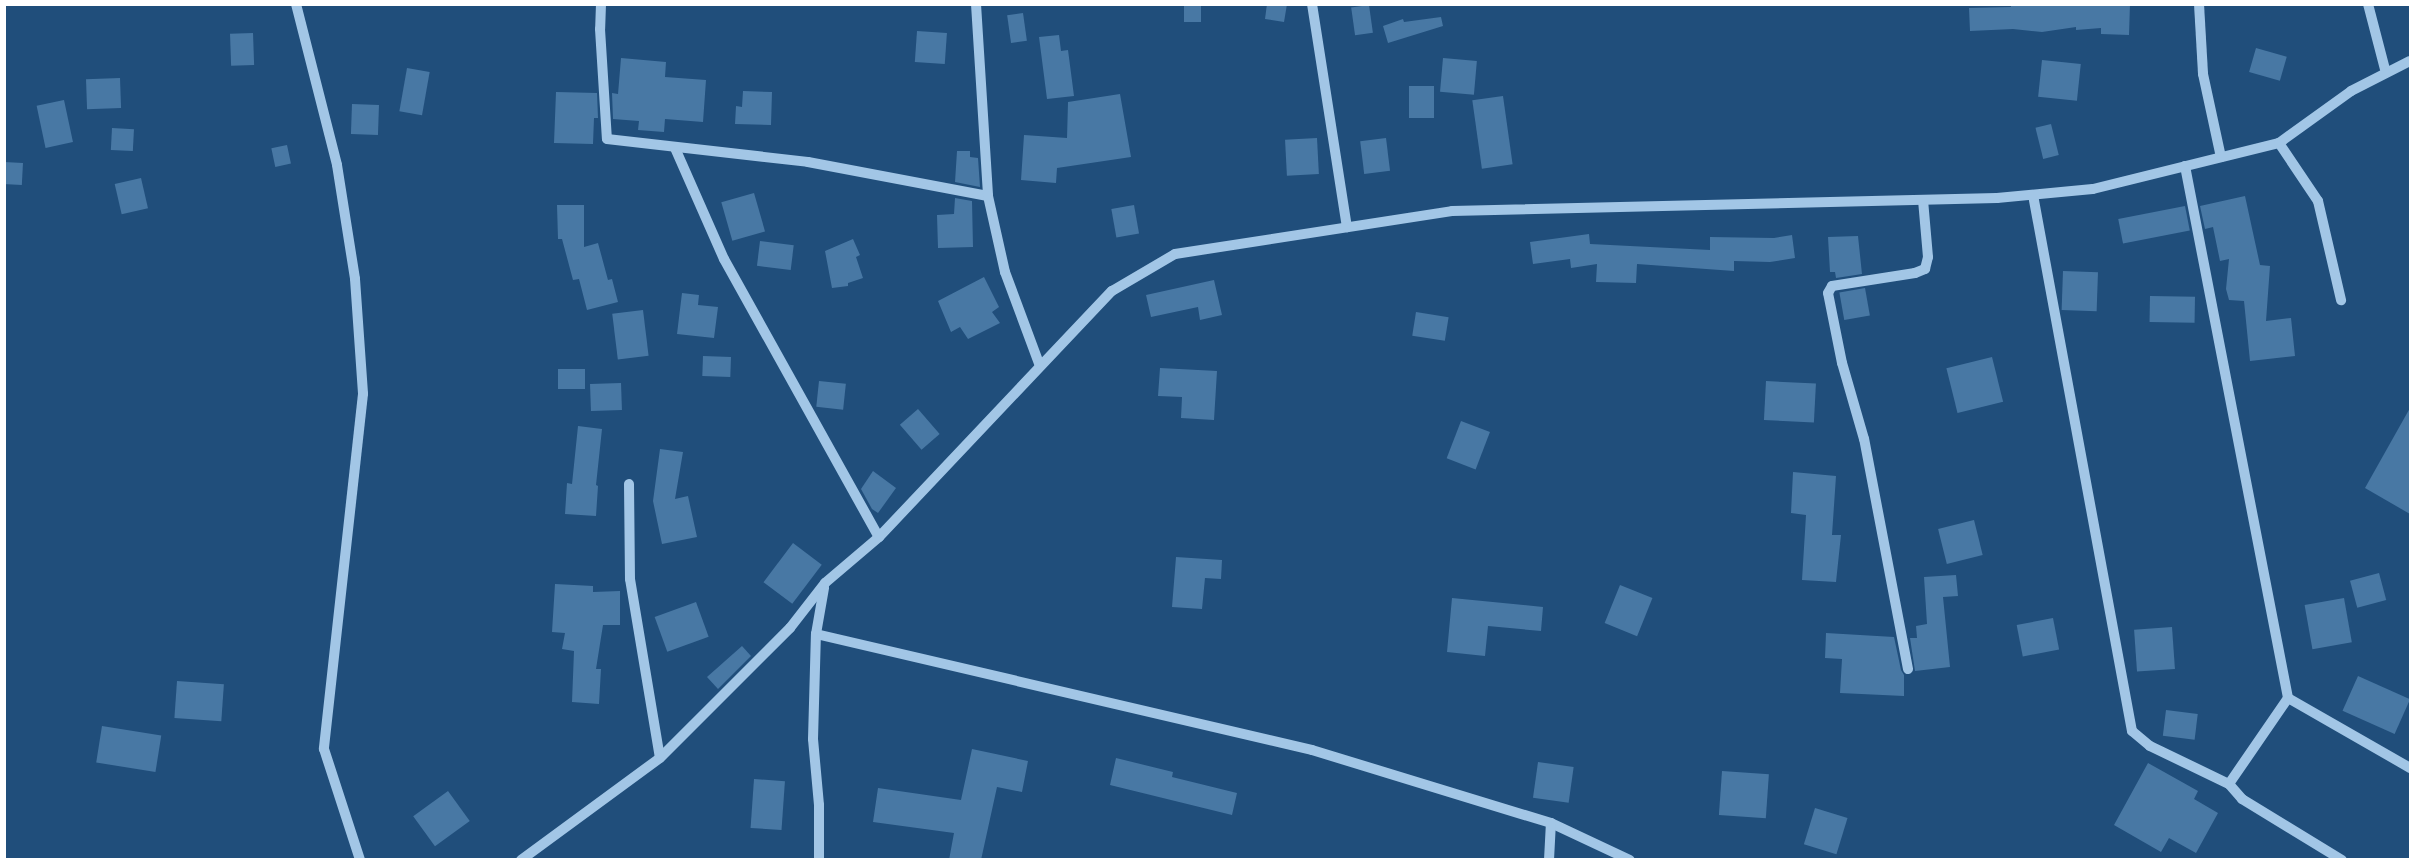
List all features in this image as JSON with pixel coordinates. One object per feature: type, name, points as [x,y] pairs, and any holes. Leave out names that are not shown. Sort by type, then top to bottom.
[{"type":"street","points":[[296,4],[337,165],[356,291],[363,394],[324,749],[360,860]]},
{"type":"street","points":[[602,4],[600,29],[607,139],[808,162],[988,196]]},
{"type":"street","points":[[976,4],[988,196],[1005,272],[1040,366]]},
{"type":"street","points":[[1312,4],[1347,228]]},
{"type":"street","points":[[2199,4],[2203,74],[2222,157]]},
{"type":"street","points":[[2368,4],[2386,73]]},
{"type":"street","points":[[521,860],[660,758],[790,628],[825,583],[879,537],[1112,291],[1175,254],[1452,211],[1923,200],[2033,195],[2093,189],[2279,143],[2351,91],[2410,61]]},
{"type":"street","points":[[2279,143],[2318,201],[2341,300]]},
{"type":"street","points":[[675,148],[724,259],[879,537]]},
{"type":"street","points":[[2185,166],[2288,698],[2229,784]]},
{"type":"street","points":[[2033,195],[2132,731],[2150,746],[2229,784],[2242,799],[2342,860]]},
{"type":"street","points":[[1908,669],[1864,439],[1842,363],[1828,293],[1832,286],[1915,273],[1925,269],[1928,257],[1923,200]]},
{"type":"street","points":[[629,484],[630,579],[660,758]]},
{"type":"street","points":[[819,860],[819,805],[813,739],[816,634],[825,583]]},
{"type":"street","points":[[816,634],[1312,750],[1551,823],[1630,860]]},
{"type":"street","points":[[2288,698],[2410,768]]},
{"type":"street","points":[[1549,860],[1551,823]]},
{"type":"building","points":[[1184,4],[1201,4],[1201,22],[1184,22]]},
{"type":"building","points":[[1267,4],[1287,4],[1284,22],[1265,19]]},
{"type":"building","points":[[2011,4],[2130,4],[2129,35],[2101,34],[2101,28],[2076,30],[2076,27],[2042,32],[2013,29],[1970,31],[1969,8],[2011,7]]},
{"type":"building","points":[[1369,5],[1373,33],[1355,35],[1351,8]]},
{"type":"building","points":[[1023,13],[1027,41],[1011,43],[1007,15]]},
{"type":"building","points":[[1441,17],[1443,26],[1388,43],[1383,26],[1403,19],[1404,22]]},
{"type":"building","points":[[917,31],[947,33],[945,64],[915,62]]},
{"type":"building","points":[[253,33],[254,65],[231,66],[230,34]]},
{"type":"building","points":[[1059,35],[1061,51],[1068,50],[1074,96],[1047,99],[1039,37]]},
{"type":"building","points":[[2256,48],[2287,57],[2280,81],[2249,72]]},
{"type":"building","points":[[621,58],[666,62],[665,77],[706,80],[703,122],[665,119],[664,132],[638,130],[639,121],[613,119],[612,93],[618,94]]},
{"type":"building","points":[[1443,58],[1477,61],[1474,95],[1440,92]]},
{"type":"building","points":[[2042,60],[2081,64],[2077,101],[2038,97]]},
{"type":"building","points":[[407,68],[430,72],[422,115],[399,111]]},
{"type":"building","points":[[120,78],[121,108],[87,109],[86,79]]},
{"type":"building","points":[[1409,86],[1434,86],[1434,118],[1409,118]]},
{"type":"building","points":[[743,91],[772,92],[771,125],[735,124],[736,106],[742,107]]},
{"type":"building","points":[[556,92],[597,93],[598,118],[594,118],[593,144],[554,143]]},
{"type":"building","points":[[1120,94],[1131,157],[1057,168],[1056,183],[1021,180],[1024,135],[1067,138],[1068,102]]},
{"type":"building","points":[[1503,96],[1513,164],[1482,169],[1472,100]]},
{"type":"building","points":[[64,100],[73,142],[46,148],[37,106]]},
{"type":"building","points":[[352,104],[379,105],[378,135],[351,134]]},
{"type":"building","points":[[2051,124],[2059,155],[2043,159],[2035,128]]},
{"type":"building","points":[[112,128],[134,129],[133,151],[111,150]]},
{"type":"building","points":[[1317,138],[1319,174],[1287,176],[1285,140]]},
{"type":"building","points":[[1386,138],[1390,171],[1364,174],[1360,141]]},
{"type":"building","points":[[287,145],[291,164],[275,167],[271,148]]},
{"type":"building","points":[[957,151],[970,151],[970,157],[978,158],[980,187],[955,182]]},
{"type":"building","points":[[4,162],[23,163],[22,185],[4,184]]},
{"type":"building","points":[[141,178],[148,208],[122,214],[115,184]]},
{"type":"building","points":[[754,193],[765,231],[732,241],[721,202]]},
{"type":"building","points":[[2245,196],[2260,265],[2270,266],[2266,321],[2291,318],[2295,356],[2250,361],[2244,301],[2229,300],[2226,289],[2229,259],[2220,261],[2213,227],[2205,229],[2200,206]]},
{"type":"building","points":[[955,198],[972,201],[973,247],[938,248],[937,215],[954,214]]},
{"type":"building","points":[[557,205],[584,205],[584,247],[598,243],[608,280],[612,279],[618,302],[587,310],[579,279],[573,280],[562,239],[558,239]]},
{"type":"building","points":[[1134,205],[1139,234],[1116,238],[1111,209]]},
{"type":"building","points":[[2185,206],[2190,231],[2123,244],[2118,219]]},
{"type":"building","points":[[1589,234],[1590,244],[1710,250],[1710,237],[1774,238],[1792,235],[1795,258],[1770,262],[1734,261],[1734,271],[1637,264],[1636,283],[1596,282],[1597,264],[1571,268],[1570,259],[1533,264],[1530,242]]},
{"type":"building","points":[[1858,236],[1862,274],[1836,278],[1835,272],[1830,272],[1828,237]]},
{"type":"building","points":[[853,239],[860,255],[856,257],[863,278],[848,283],[848,286],[832,288],[825,251]]},
{"type":"building","points":[[760,241],[794,245],[791,270],[757,266]]},
{"type":"building","points":[[2063,271],[2098,272],[2097,311],[2062,310]]},
{"type":"building","points":[[984,277],[999,307],[992,312],[1000,323],[968,339],[960,327],[951,332],[938,301]]},
{"type":"building","points":[[1214,280],[1222,315],[1200,320],[1198,307],[1151,317],[1146,295]]},
{"type":"building","points":[[1865,288],[1870,316],[1844,320],[1839,293]]},
{"type":"building","points":[[682,293],[699,295],[698,305],[718,307],[714,338],[677,334]]},
{"type":"building","points":[[2150,296],[2195,297],[2195,323],[2150,322]]},
{"type":"building","points":[[643,310],[649,356],[618,359],[612,314]]},
{"type":"building","points":[[1416,312],[1449,317],[1445,341],[1412,336]]},
{"type":"building","points":[[703,356],[731,357],[730,377],[702,376]]},
{"type":"building","points":[[1992,357],[2003,402],[1958,413],[1946,368]]},
{"type":"building","points":[[1160,368],[1217,371],[1214,420],[1181,418],[1182,397],[1158,396]]},
{"type":"building","points":[[558,369],[585,369],[585,389],[558,389]]},
{"type":"building","points":[[819,381],[846,384],[843,410],[816,407]]},
{"type":"building","points":[[1766,381],[1816,384],[1814,423],[1764,420]]},
{"type":"building","points":[[621,383],[622,410],[591,411],[590,384]]},
{"type":"building","points":[[2410,408],[2410,514],[2365,488]]},
{"type":"building","points":[[918,409],[940,434],[922,450],[900,425]]},
{"type":"building","points":[[1461,421],[1490,432],[1476,469],[1447,458]]},
{"type":"building","points":[[578,426],[602,429],[596,485],[598,486],[596,516],[565,514],[567,483],[572,484]]},
{"type":"building","points":[[660,449],[683,452],[675,499],[688,496],[697,537],[662,544],[653,501]]},
{"type":"building","points":[[873,471],[896,488],[878,513],[872,509],[861,489]]},
{"type":"building","points":[[1793,472],[1836,476],[1832,535],[1841,535],[1836,582],[1802,580],[1806,515],[1791,513]]},
{"type":"building","points":[[1974,520],[1983,555],[1947,564],[1938,529]]},
{"type":"building","points":[[793,543],[822,565],[792,604],[764,582]]},
{"type":"building","points":[[1176,557],[1222,560],[1221,579],[1205,578],[1202,609],[1172,607]]},
{"type":"building","points":[[2379,573],[2386,600],[2357,608],[2350,581]]},
{"type":"building","points":[[1956,575],[1958,596],[1943,597],[1950,667],[1915,671],[1910,638],[1917,638],[1916,626],[1927,624],[1924,577]]},
{"type":"building","points":[[555,584],[593,586],[593,592],[620,591],[620,625],[603,625],[596,669],[601,669],[599,704],[572,702],[574,651],[562,649],[565,633],[552,632]]},
{"type":"building","points":[[1620,585],[1652,598],[1637,636],[1605,623]]},
{"type":"building","points":[[1452,598],[1543,607],[1541,631],[1488,626],[1485,656],[1447,652]]},
{"type":"building","points":[[2344,598],[2352,642],[2312,649],[2305,605]]},
{"type":"building","points":[[696,602],[709,637],[667,652],[655,617]]},
{"type":"building","points":[[2053,618],[2059,649],[2023,656],[2017,625]]},
{"type":"building","points":[[2172,627],[2175,669],[2137,672],[2134,630]]},
{"type":"building","points":[[1826,633],[1894,637],[1904,675],[1904,696],[1840,693],[1842,659],[1825,658]]},
{"type":"building","points":[[742,646],[751,656],[718,689],[707,677]]},
{"type":"building","points":[[2358,676],[2410,699],[2395,734],[2343,711]]},
{"type":"building","points":[[177,681],[224,684],[221,721],[174,718]]},
{"type":"building","points":[[2166,710],[2198,714],[2195,740],[2163,736]]},
{"type":"building","points":[[102,726],[161,735],[155,772],[96,763]]},
{"type":"building","points":[[972,749],[1028,761],[1022,792],[997,787],[981,860],[949,860],[954,833],[873,822],[878,788],[961,800]]},
{"type":"building","points":[[1116,758],[1173,772],[1172,777],[1237,793],[1232,815],[1110,785]]},
{"type":"building","points":[[1538,762],[1574,767],[1569,803],[1533,798]]},
{"type":"building","points":[[2148,763],[2198,791],[2194,799],[2218,813],[2196,853],[2169,838],[2161,852],[2114,825]]},
{"type":"building","points":[[1722,771],[1769,774],[1766,818],[1719,815]]},
{"type":"building","points":[[754,779],[785,781],[782,830],[751,828]]},
{"type":"building","points":[[448,791],[470,821],[435,846],[413,816]]},
{"type":"building","points":[[1815,808],[1848,818],[1836,854],[1804,844]]}]
